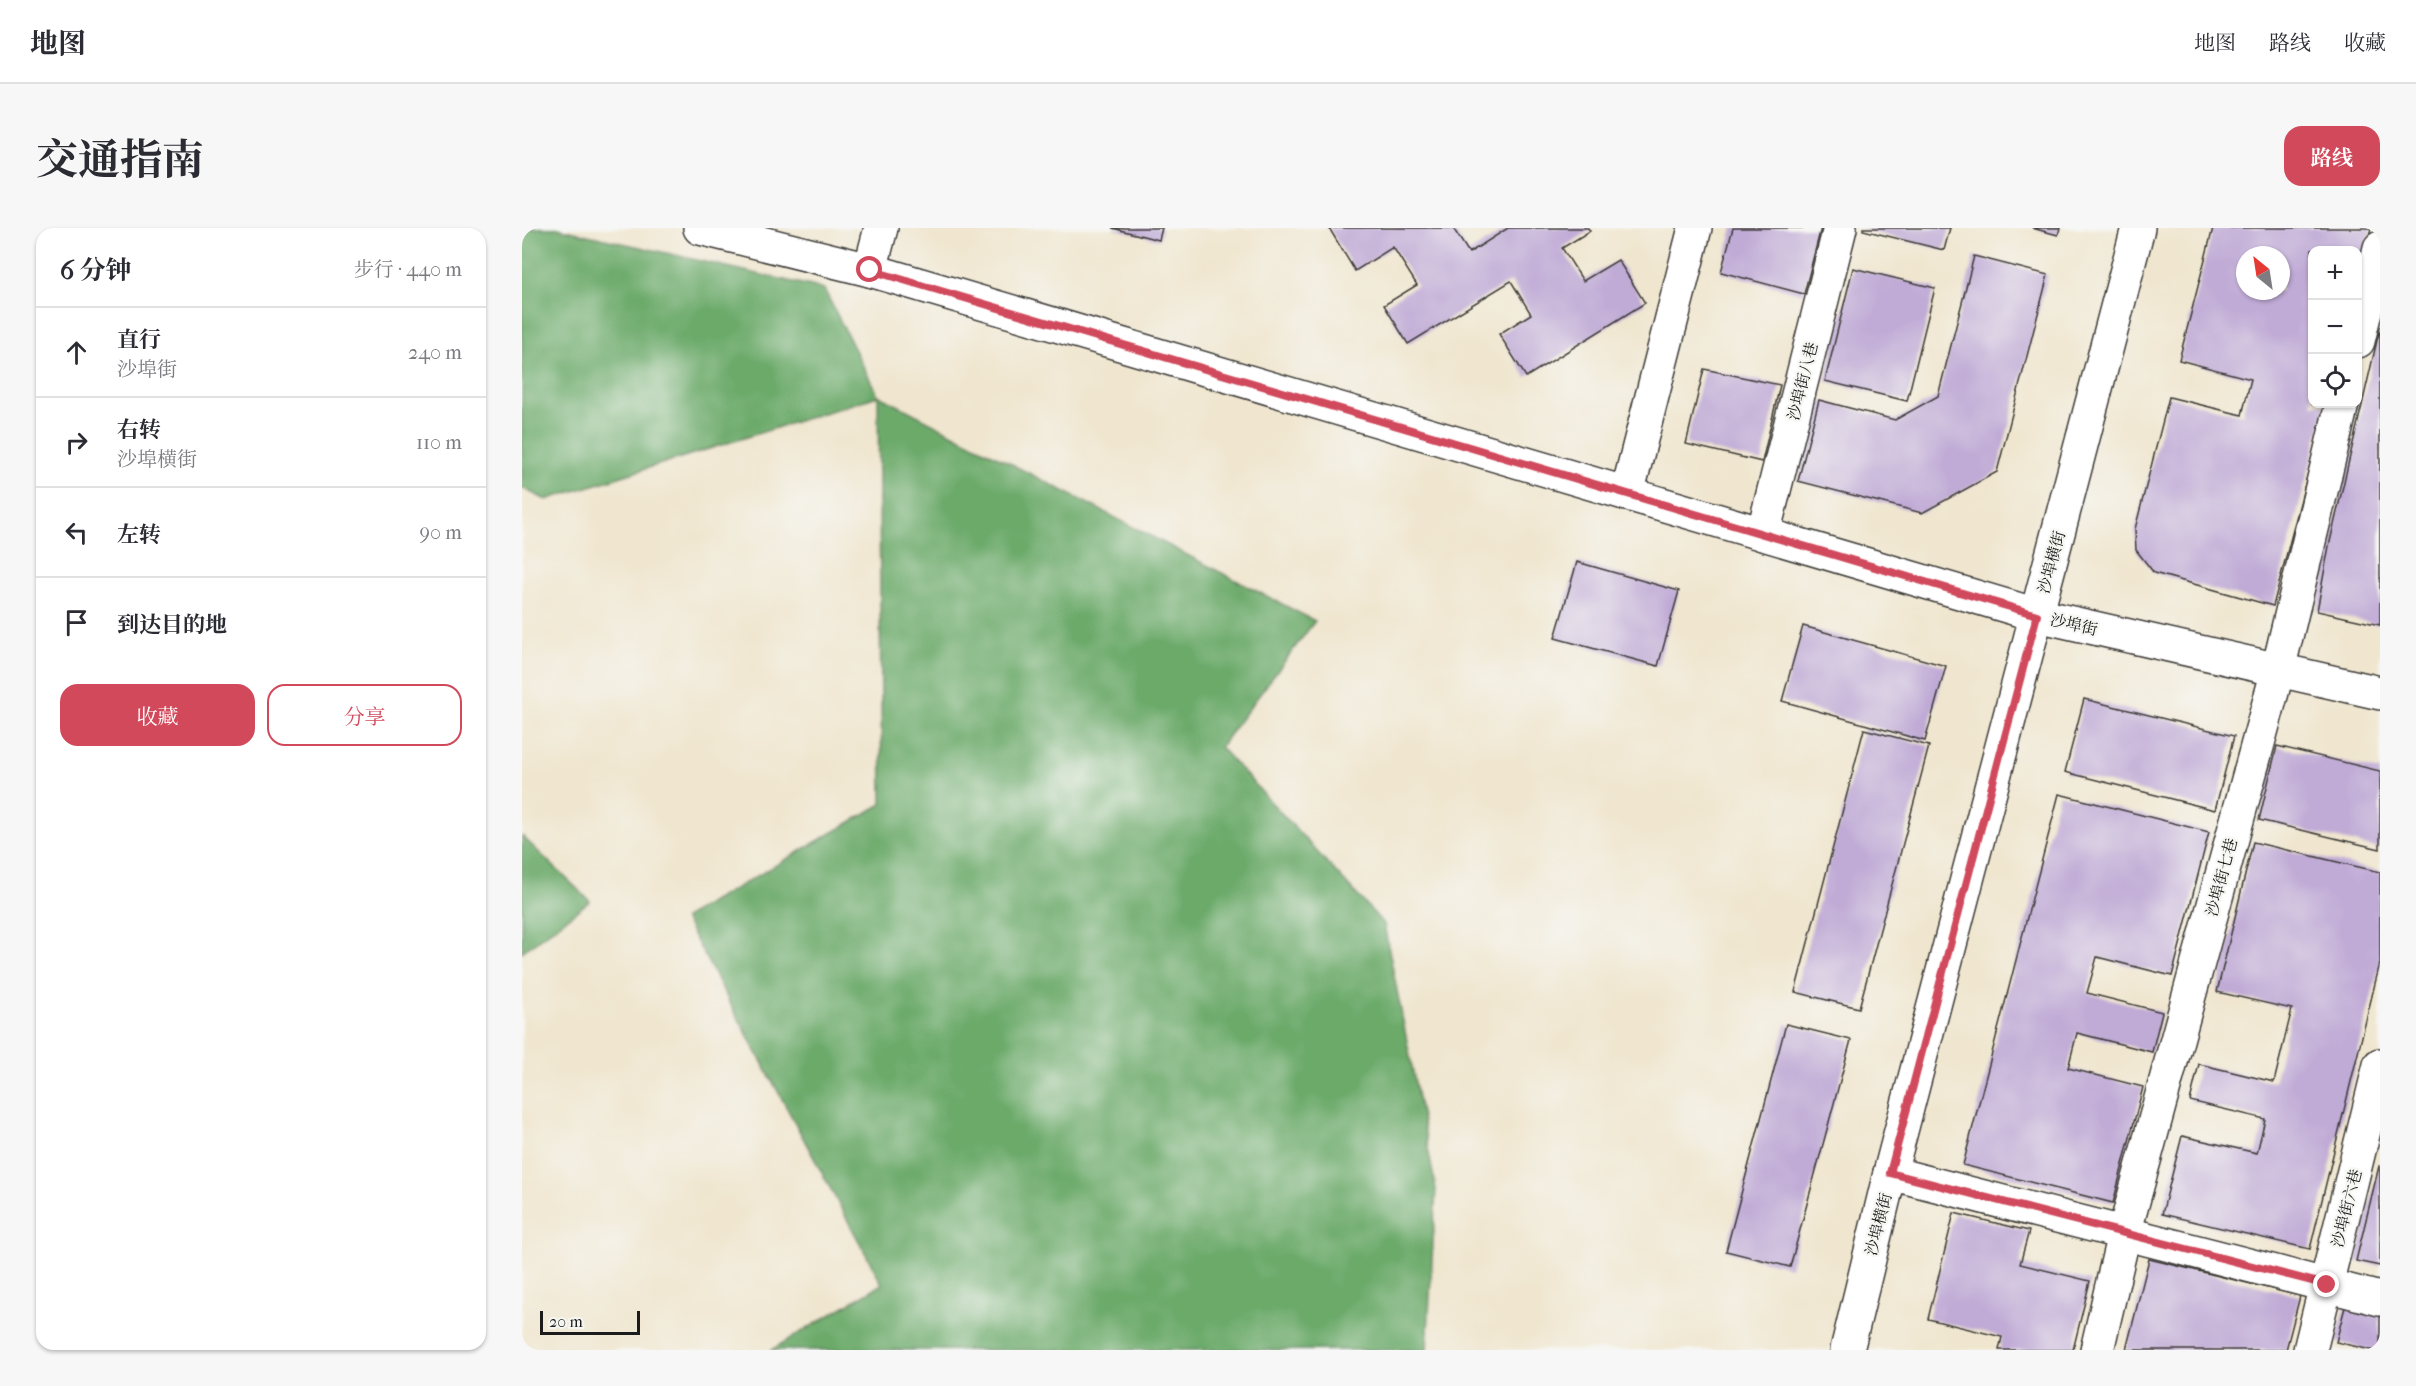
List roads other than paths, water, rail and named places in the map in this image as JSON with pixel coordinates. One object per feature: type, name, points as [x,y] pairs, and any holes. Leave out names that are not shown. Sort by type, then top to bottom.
[{"type":"street","name":"沙埠街","points":[[700,228],[870,270],[2037,615],[2380,693]]},
{"type":"street","points":[[870,270],[881,228]]},
{"type":"street","points":[[1627,494],[1695,228]]},
{"type":"street","name":"沙埠街八巷","points":[[1764,534],[1840,228]]},
{"type":"street","name":"沙埠横街","points":[[1847,1350],[1890,1173],[2138,228]]},
{"type":"street","points":[[2362,324],[2380,248]]},
{"type":"street","name":"沙埠街七巷","points":[[2097,1350],[2124,1234],[2278,670],[2341,408]]},
{"type":"street","name":"沙埠街六巷","points":[[2310,1350],[2380,1065]]},
{"type":"street","points":[[1890,1173],[2380,1299]]}]
